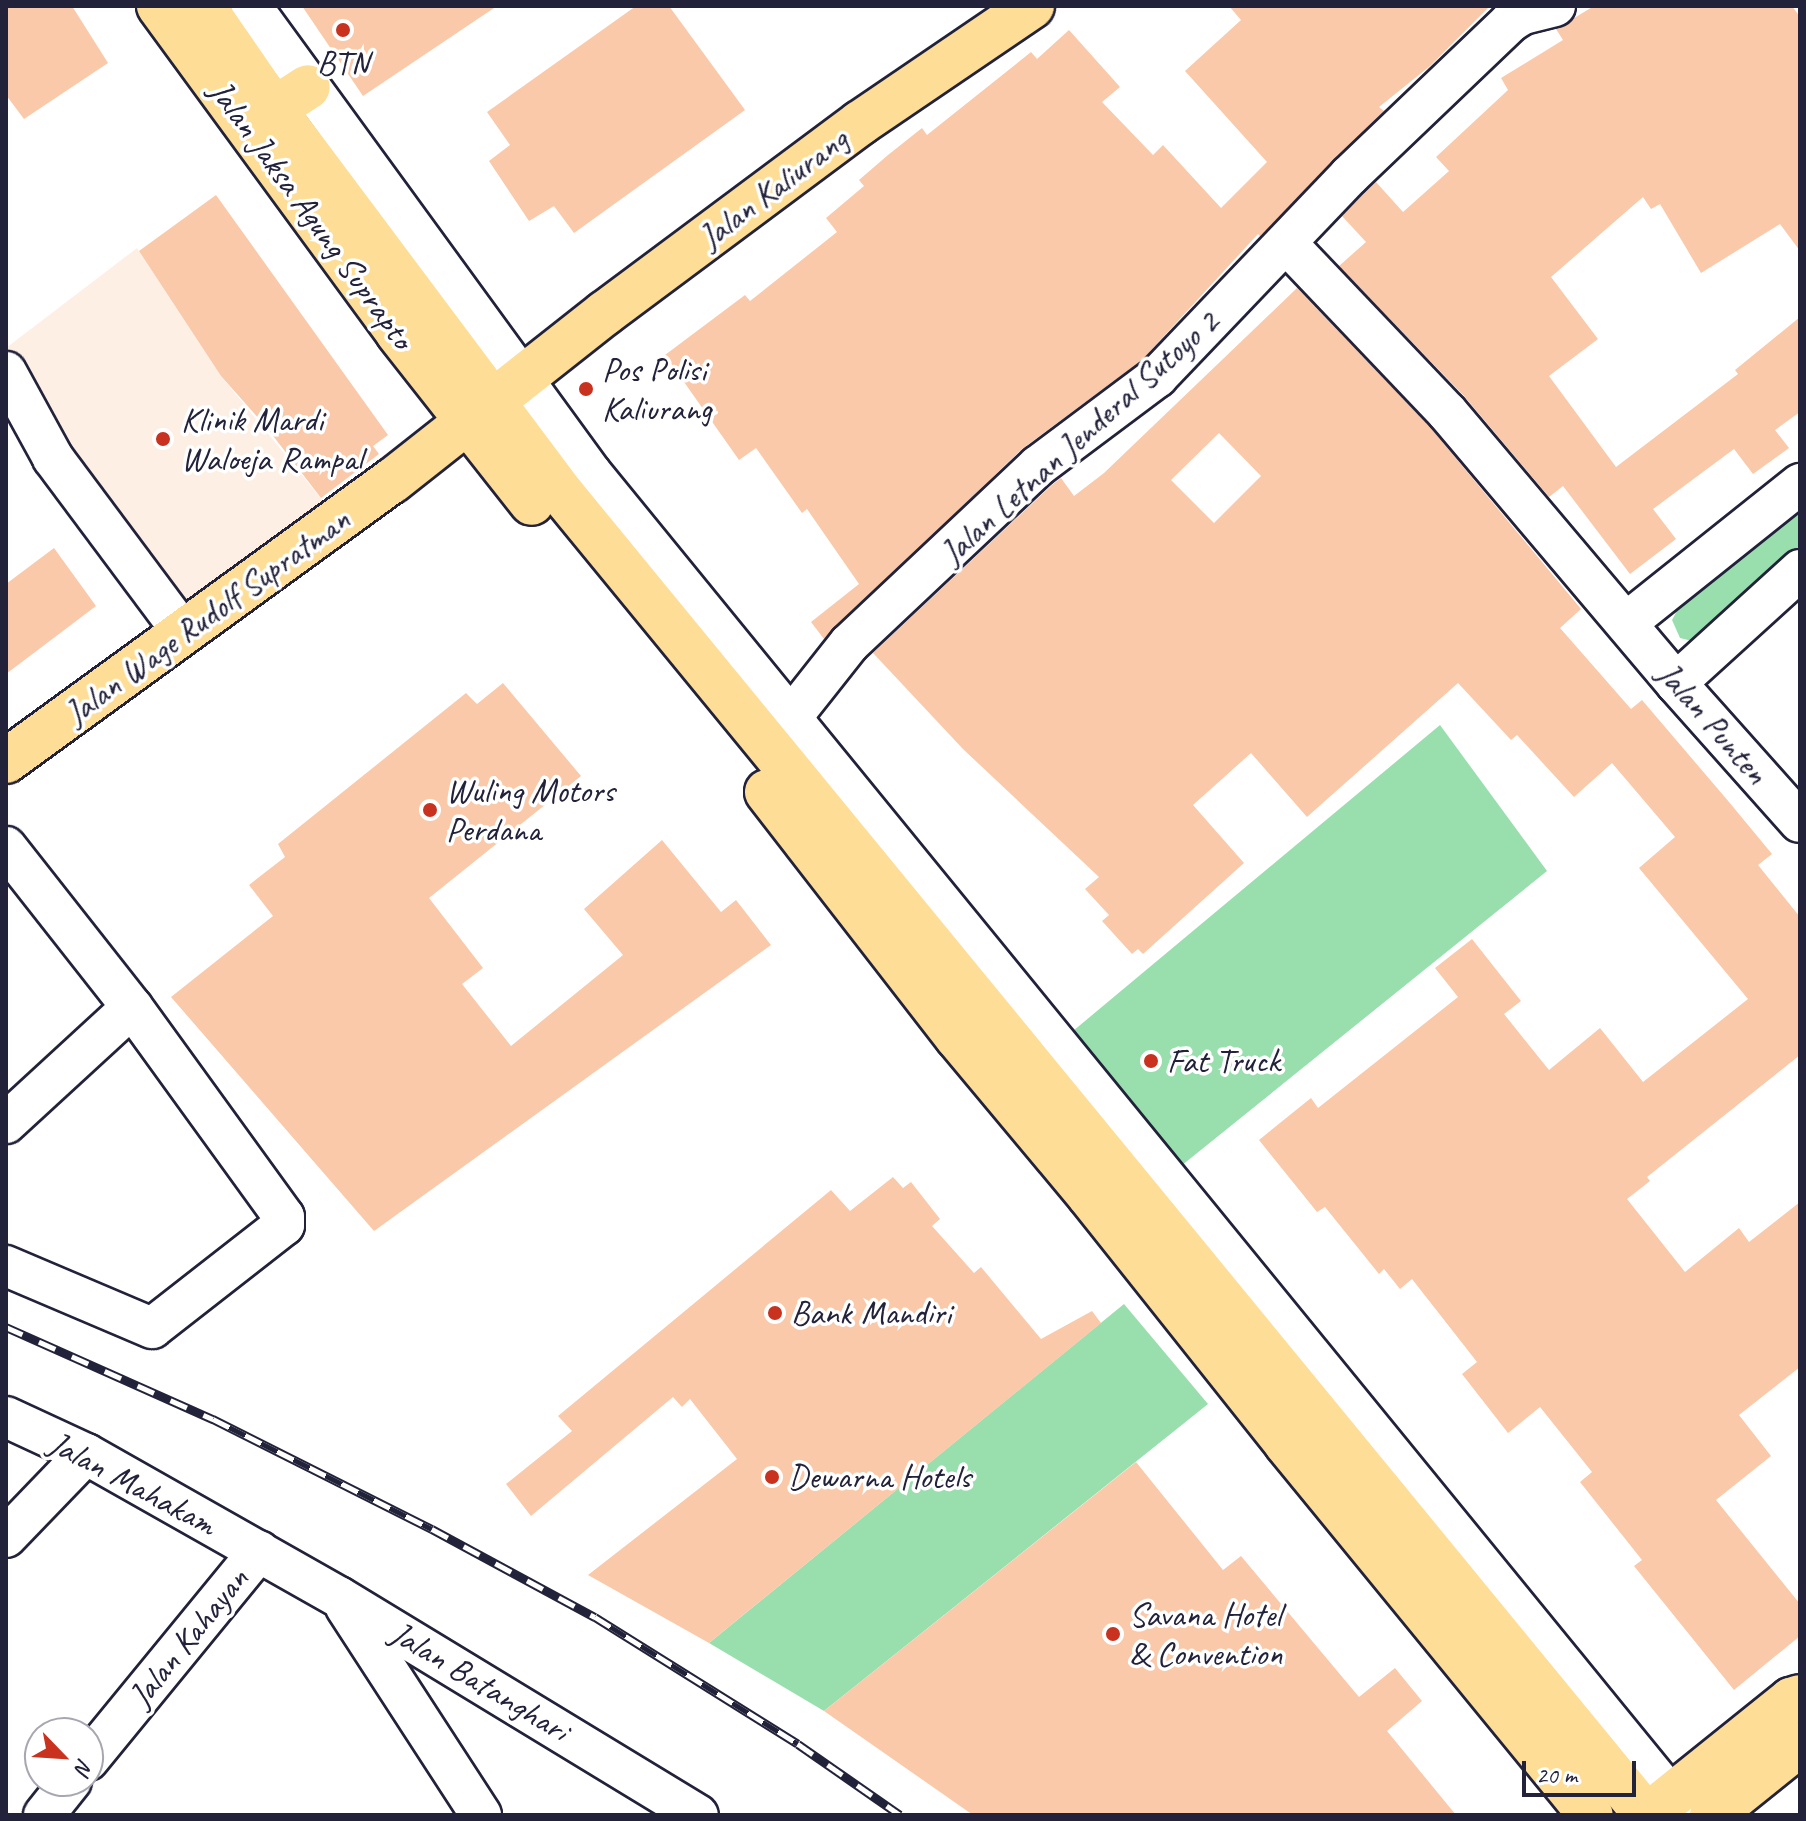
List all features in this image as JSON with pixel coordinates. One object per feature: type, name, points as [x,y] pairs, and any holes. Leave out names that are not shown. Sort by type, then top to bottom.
[{"type":"main road","name":"Jalan Jaksa Agung Suprapto","points":[[159,6],[398,333],[493,399]]},
{"type":"main road","name":"Jalan Jaksa Agung Suprapto","points":[[203,6],[291,98],[493,399]]},
{"type":"main road","name":"Jalan Kaliurang","points":[[493,399],[860,123],[1032,6]]},
{"type":"main road","name":"Jalan Wage Rudolf Supratman","points":[[6,761],[392,481],[493,399]]},
{"type":"main road","points":[[493,399],[563,495],[745,691],[1248,1307],[1316,1420],[1591,1815]]},
{"type":"main road","points":[[493,399],[798,831],[957,1037],[1089,1195],[1316,1420],[1662,1810],[1791,1700],[1800,1697]]},
{"type":"main road","points":[[1712,1815],[1800,1744]]},
{"type":"street","name":"Jalan Jaksa Agung Suprapto","points":[[251,6],[291,98]]},
{"type":"street","name":"Jalan Letnan Jenderal Sutoyo 2","points":[[778,732],[849,644],[1038,466],[1157,377],[1349,176],[1510,22],[1523,14],[1552,7]]},
{"type":"street","name":"Jalan Punten","points":[[1286,243],[1447,412],[1676,683],[1800,822]]},
{"type":"street","points":[[6,372],[53,458],[184,634]]},
{"type":"street","points":[[1626,623],[1800,484]]},
{"type":"street","points":[[1676,683],[1800,570]]},
{"type":"street","points":[[6,847],[132,1007],[284,1217],[284,1225],[152,1328],[6,1266]]},
{"type":"street","points":[[6,1123],[132,1007]]},
{"type":"street","name":"Jalan Mahakam","points":[[6,1417],[86,1454],[259,1551]]},
{"type":"street","points":[[6,1537],[86,1454]]},
{"type":"street","name":"Jalan Batanghari","points":[[259,1551],[698,1815]]},
{"type":"street","name":"Jalan Kahayan","points":[[104,1740],[259,1551]]},
{"type":"street","points":[[339,1597],[481,1815]]},
{"type":"street","points":[[44,1815],[58,1797]]},
{"type":"shaded area","name":"Klinik Mardi Waloeja Rampal","points":[[137,248],[221,376],[323,501],[173,611],[6,360],[6,348]]},
{"type":"green space","points":[[1800,507],[1800,553],[1692,641],[1680,638],[1672,620],[1677,611]]},
{"type":"green space","points":[[1440,725],[1547,871],[1181,1166],[1073,1031]]},
{"type":"green space","points":[[1124,1304],[1208,1404],[824,1711],[709,1643]]},
{"type":"building","points":[[6,6],[72,6],[108,63],[24,119],[6,95]]},
{"type":"building","points":[[302,6],[497,6],[363,96]]},
{"type":"building","points":[[636,6],[669,6],[745,110],[574,233],[554,206],[529,221],[489,161],[510,145],[487,112]]},
{"type":"building","points":[[1229,6],[1490,6],[1430,66],[1379,107],[1384,111],[1260,236],[1258,234],[1142,360],[1022,449],[824,639],[811,622],[859,584],[807,509],[802,513],[756,448],[739,460],[665,355],[745,295],[750,301],[837,232],[826,218],[864,186],[859,180],[888,155],[922,128],[927,135],[1031,52],[1037,59],[1069,30],[1120,87],[1102,102],[1153,155],[1163,145],[1221,208],[1267,162],[1185,71],[1241,20]]},
{"type":"building","points":[[1594,6],[1792,6],[1800,17],[1800,251],[1780,224],[1701,273],[1660,204],[1651,209],[1643,197],[1551,277],[1598,339],[1549,376],[1616,467],[1738,374],[1735,370],[1800,317],[1800,412],[1775,430],[1789,448],[1753,474],[1734,449],[1653,509],[1676,539],[1630,574],[1563,486],[1549,497],[1464,396],[1339,266],[1366,242],[1342,216],[1365,192],[1376,182],[1403,212],[1449,171],[1436,157],[1508,90],[1501,78],[1563,40],[1556,29]]},
{"type":"building","points":[[216,195],[388,435],[373,446],[379,454],[321,498],[267,428],[221,376],[139,251]]},
{"type":"building","points":[[1297,288],[1430,427],[1581,609],[1560,628],[1631,709],[1642,700],[1772,854],[1758,865],[1800,917],[1800,1055],[1647,1177],[1650,1181],[1627,1199],[1685,1272],[1739,1228],[1749,1242],[1800,1202],[1800,1367],[1739,1415],[1771,1456],[1716,1500],[1800,1604],[1800,1636],[1734,1690],[1634,1566],[1642,1560],[1580,1482],[1592,1472],[1540,1407],[1508,1433],[1462,1374],[1477,1362],[1412,1279],[1400,1289],[1384,1269],[1379,1274],[1325,1207],[1317,1212],[1259,1140],[1311,1098],[1318,1108],[1458,997],[1435,968],[1472,939],[1521,1001],[1504,1014],[1549,1070],[1600,1028],[1643,1082],[1748,999],[1639,868],[1675,837],[1612,763],[1574,797],[1517,735],[1511,740],[1458,683],[1307,817],[1251,753],[1193,805],[1244,863],[1143,954],[1138,949],[1132,954],[1102,921],[1109,915],[1085,889],[1099,877],[963,749],[873,653],[1053,484],[1061,478],[1074,496],[1104,473]],"holes":[[[1219,433],[1261,476],[1214,523],[1171,480]]]},
{"type":"building","points":[[54,548],[96,606],[6,674],[6,584]]},
{"type":"building","points":[[503,683],[581,776],[429,898],[483,968],[462,984],[511,1046],[623,955],[584,909],[662,840],[721,912],[736,900],[771,945],[374,1231],[171,997],[273,916],[249,885],[285,857],[278,844],[466,693],[477,704]]},
{"type":"building","points":[[893,1177],[903,1188],[911,1182],[940,1219],[932,1226],[974,1273],[981,1267],[1041,1339],[1092,1311],[1101,1323],[709,1643],[588,1575],[737,1459],[690,1399],[682,1407],[673,1397],[531,1516],[506,1484],[572,1431],[558,1416],[831,1190],[850,1211]]},
{"type":"building","name":"Savana Hotel & Convention","points":[[1136,1462],[1223,1570],[1241,1556],[1359,1697],[1395,1668],[1422,1701],[1387,1731],[1456,1815],[973,1815],[824,1711]]},
{"type":"railway","points":[[6,1327],[213,1419],[432,1529],[595,1617],[798,1744],[900,1815]]},
{"type":"place","name":"BTN","points":[[343,30]]},
{"type":"place","name":"Pos Polisi Kaliurang","points":[[586,389]]},
{"type":"place","name":"Klinik Mardi Waloeja Rampal","points":[[163,439]]},
{"type":"place","name":"Wuling Motors Perdana","points":[[430,810]]},
{"type":"place","name":"Fat Truck","points":[[1151,1061]]},
{"type":"place","name":"Bank Mandiri","points":[[775,1313]]},
{"type":"place","name":"Dewarna Hotels","points":[[772,1477]]},
{"type":"place","name":"Savana Hotel & Convention","points":[[1113,1634]]}]
